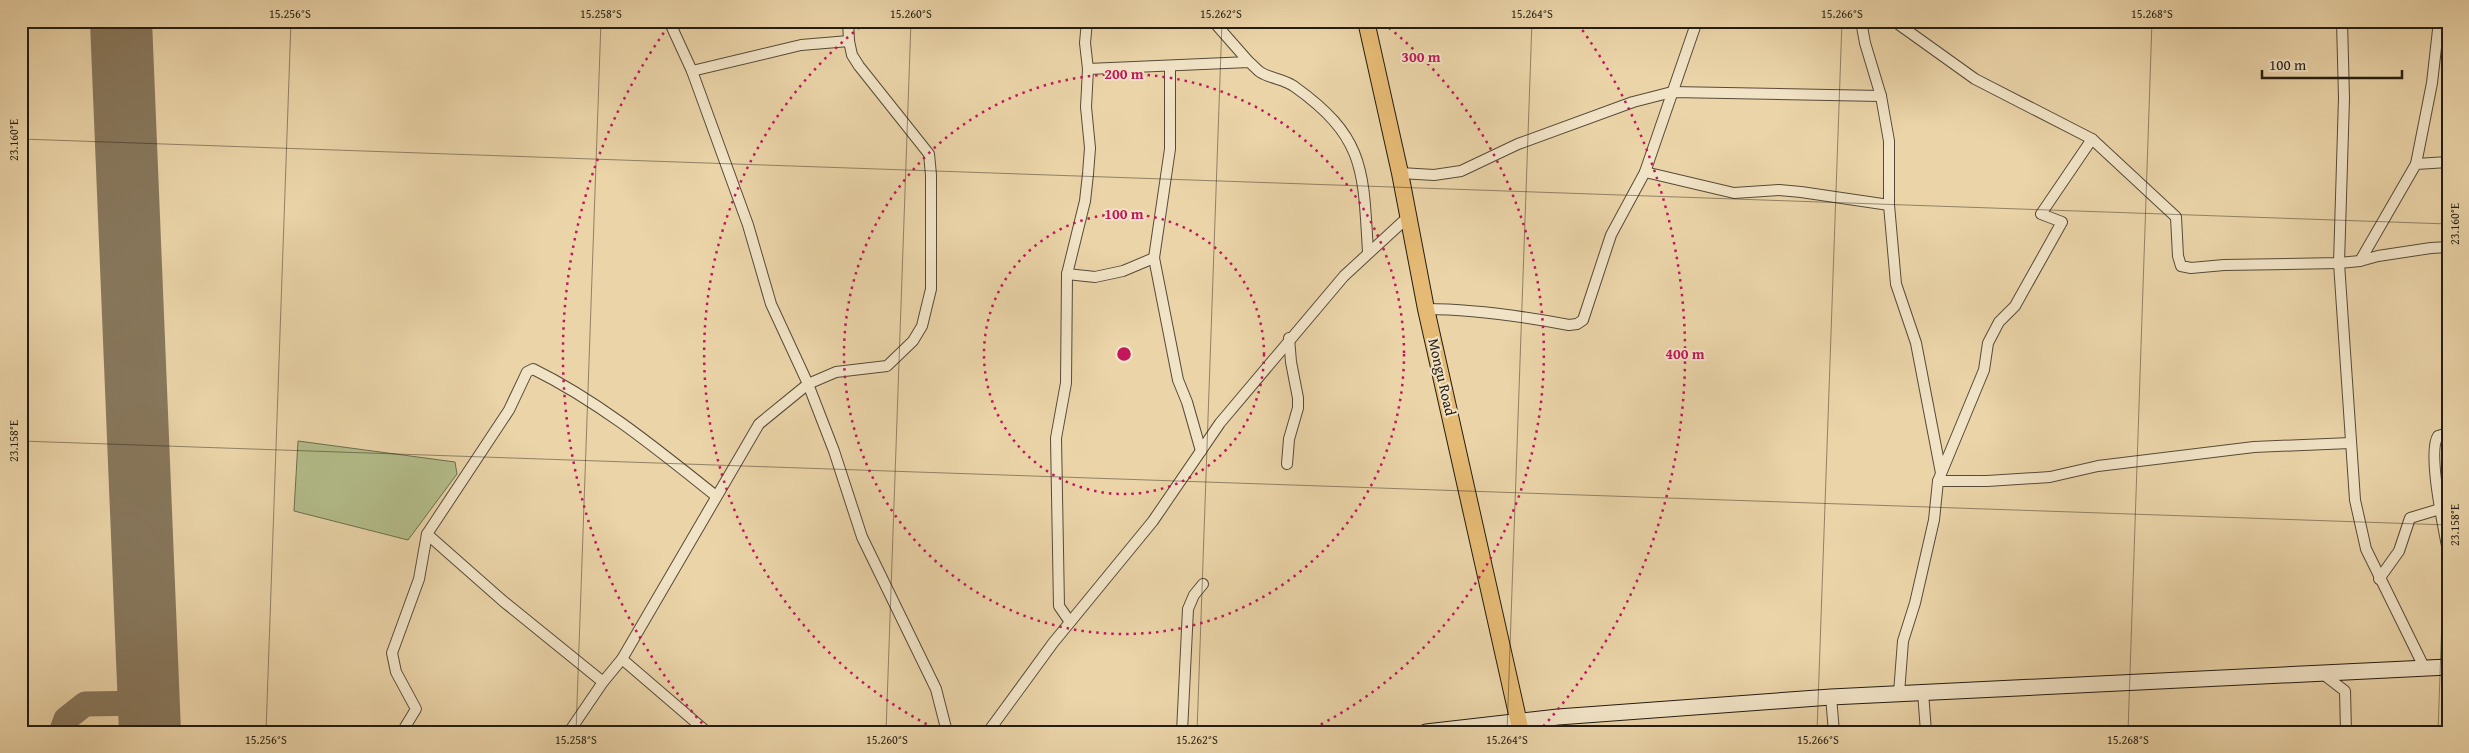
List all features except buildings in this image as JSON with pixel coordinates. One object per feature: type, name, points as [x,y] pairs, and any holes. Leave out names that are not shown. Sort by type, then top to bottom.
[{"type":"main road","name":"Mongu Road","points":[[1366,21],[1400,173],[1426,309],[1520,726]]},
{"type":"main road","points":[[1426,732],[1520,726],[1899,692],[2448,667]]},
{"type":"street","points":[[669,21],[692,71],[748,225],[771,304],[808,384],[834,451],[862,537],[936,689],[946,732]]},
{"type":"street","points":[[569,732],[622,659],[759,424],[808,384],[836,372],[887,366],[914,341],[922,326],[931,289],[930,154],[852,55],[848,21]]},
{"type":"street","points":[[1070,622],[1060,606],[1056,438],[1066,383],[1067,274],[1085,201],[1090,148],[1086,107],[1088,70],[1085,43],[1087,21]]},
{"type":"street","points":[[1213,21],[1260,72],[1283,79],[1295,86],[1330,117],[1348,137],[1356,153],[1362,178],[1368,252]]},
{"type":"street","points":[[1426,309],[1492,312],[1569,325],[1577,324],[1583,320],[1611,235],[1645,172],[1697,21]]},
{"type":"street","points":[[1862,21],[1865,43],[1881,96],[1889,141],[1889,205],[1896,284],[1916,343],[1940,477]]},
{"type":"street","points":[[1894,21],[1975,79],[2092,140],[2176,217],[2178,256],[2181,266],[2191,268],[2224,265],[2360,262],[2387,255],[2448,247]]},
{"type":"street","points":[[2342,21],[2344,133],[2339,263],[2350,443],[2359,524],[2366,549],[2379,579],[2424,667]]},
{"type":"street","points":[[2360,262],[2416,164],[2432,83],[2439,21]]},
{"type":"street","points":[[692,71],[801,45],[849,41]]},
{"type":"street","points":[[1088,70],[1249,62]]},
{"type":"street","points":[[1170,66],[1170,148],[1154,258],[1178,380],[1187,402],[1201,451]]},
{"type":"street","points":[[1400,173],[1434,175],[1461,171],[1518,144],[1633,102],[1672,92],[1881,96]]},
{"type":"street","points":[[1899,692],[1903,641],[1915,603],[1934,520],[1940,477],[1984,370],[1988,343],[1999,322],[2015,306],[2062,222],[2042,214],[2092,140]]},
{"type":"street","points":[[2416,164],[2448,162]]},
{"type":"street","points":[[1645,172],[1734,193],[1779,190],[1889,205]]},
{"type":"street","points":[[988,732],[1070,622],[1153,522],[1220,423],[1289,338],[1368,252],[1408,216]]},
{"type":"street","points":[[1067,274],[1095,277],[1123,271],[1154,258]]},
{"type":"street","points":[[1287,464],[1289,439],[1298,408],[1289,338]]},
{"type":"street","points":[[402,732],[416,709],[396,672],[392,653],[419,579],[427,534],[509,410],[527,372],[533,369],[588,400],[716,496]]},
{"type":"street","points":[[2448,433],[2438,436],[2434,444],[2440,510],[2448,551]]},
{"type":"street","points":[[1940,477],[1987,481],[2050,477],[2144,460],[2254,447],[2350,443]]},
{"type":"street","points":[[2379,579],[2399,551],[2410,518],[2440,510]]},
{"type":"street","points":[[427,534],[503,601],[604,682]]},
{"type":"street","points":[[1182,732],[1188,609],[1202,584]]},
{"type":"street","points":[[622,659],[707,732]]},
{"type":"street","points":[[2323,674],[2345,691],[2346,732]]},
{"type":"street","points":[[1923,692],[1926,732]]},
{"type":"street","points":[[1831,697],[1834,732]]},
{"type":"green space","points":[[298,441],[455,462],[457,474],[408,540],[294,511]]},
{"type":"taxiway","points":[[62,730],[66,719],[85,704],[149,703]]},
{"type":"runway","points":[[121,21],[150,732]]}]
